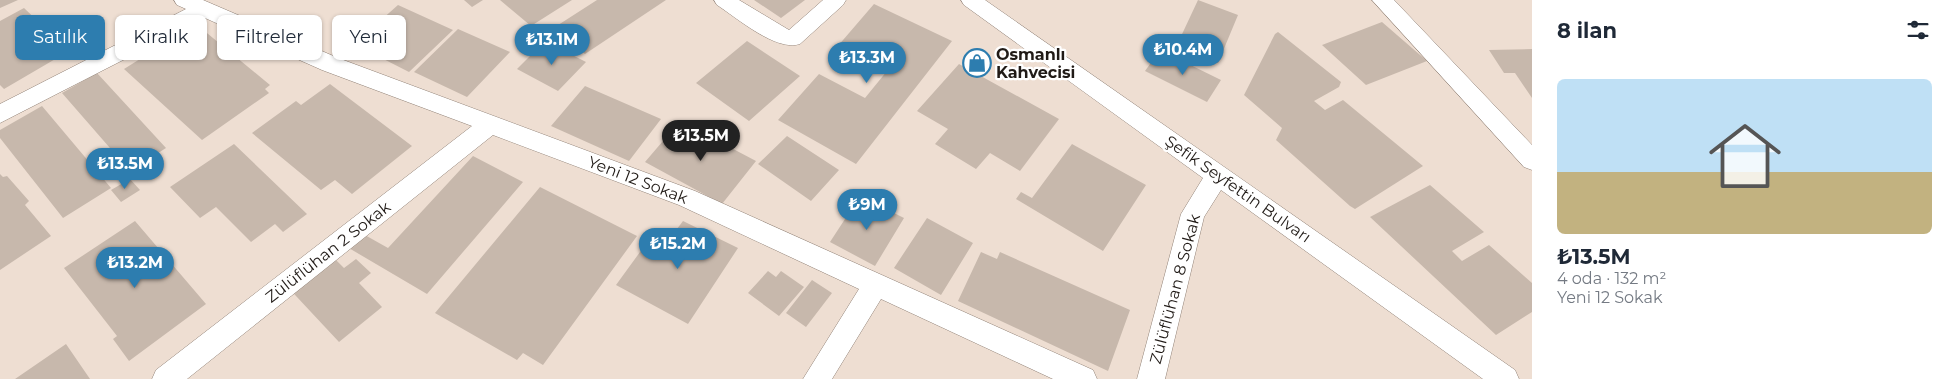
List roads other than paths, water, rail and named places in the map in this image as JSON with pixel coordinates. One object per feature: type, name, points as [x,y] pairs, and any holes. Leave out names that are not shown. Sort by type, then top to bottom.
[{"type":"street","points":[[724,0],[778,35],[792,39],[836,0]]},
{"type":"street","name":"Şefik Seyfettin Bulvarı","points":[[972,0],[1505,379]]},
{"type":"street","points":[[1382,0],[1532,160]]},
{"type":"street","points":[[0,114],[194,4]]},
{"type":"street","name":"Yeni 12 Sokak","points":[[194,4],[330,64],[688,198],[1083,379]]},
{"type":"street","name":"Zülüflühan 2 Sokak","points":[[176,376],[491,124]]},
{"type":"street","name":"Zülüflühan 8 Sokak","points":[[1151,379],[1193,214],[1218,175]]},
{"type":"street","points":[[817,379],[876,284]]},
{"type":"place","name":"Osmanlı Kahvecisi","points":[[977,63]]}]
